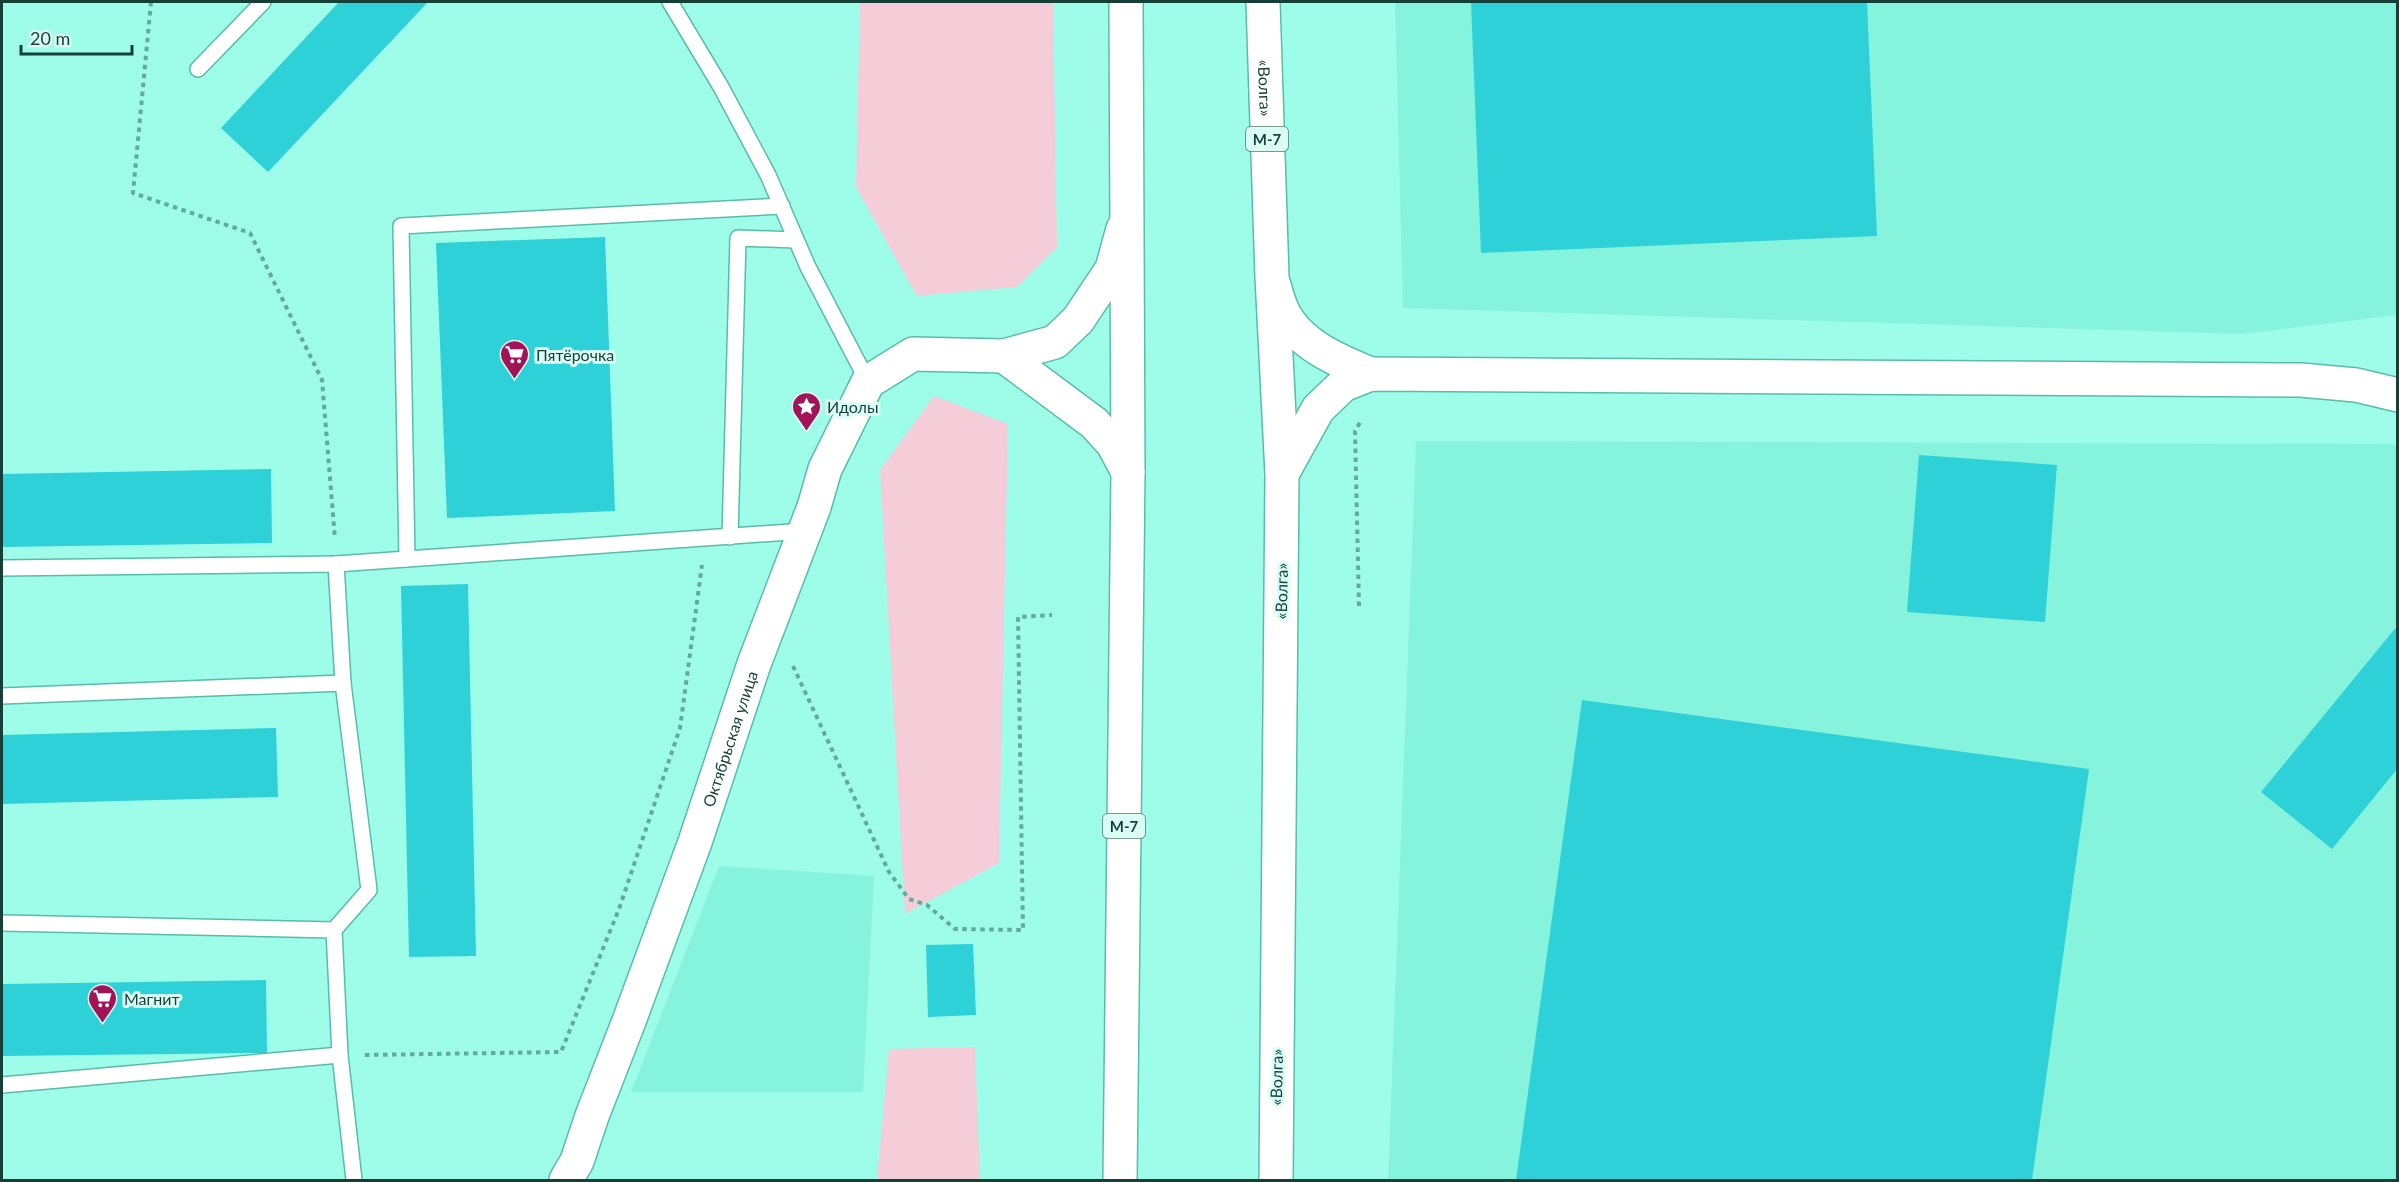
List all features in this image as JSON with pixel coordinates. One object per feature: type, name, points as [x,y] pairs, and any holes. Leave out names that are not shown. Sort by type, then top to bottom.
[{"type":"main road","name":"М-7","points":[[1120,1180],[1128,472],[1126,2]]},
{"type":"main road","name":"«Волга»","points":[[1263,2],[1272,277],[1282,474],[1276,1180]]},
{"type":"main road","points":[[868,382],[913,354],[1004,356],[1055,342],[1078,320],[1112,269],[1126,220]]},
{"type":"main road","points":[[1272,277],[1281,309],[1306,340],[1343,362],[1371,374]]},
{"type":"main road","points":[[1004,356],[1094,423],[1113,444],[1128,472]]},
{"type":"main road","points":[[1282,474],[1318,409],[1343,385],[1371,374],[2301,380],[2355,385],[2397,395]]},
{"type":"main road","name":"Октябрьская улица","points":[[566,1180],[577,1161],[591,1116],[630,1021],[825,469],[868,382]]},
{"type":"lane","points":[[198,69],[264,2]]},
{"type":"lane","points":[[670,2],[721,87],[768,175],[808,267],[868,382]]},
{"type":"lane","points":[[407,559],[401,226],[782,206]]},
{"type":"lane","points":[[730,537],[738,238],[796,240]]},
{"type":"lane","points":[[2,568],[336,564],[804,531]]},
{"type":"lane","points":[[336,564],[343,683],[369,890],[334,930],[340,1056],[354,1180]]},
{"type":"lane","points":[[2,696],[343,683]]},
{"type":"lane","points":[[2,923],[334,930]]},
{"type":"lane","points":[[2,1085],[340,1056]]},
{"type":"path","points":[[151,2],[133,193],[250,233],[322,380],[336,564]]},
{"type":"path","points":[[1359,606],[1355,431],[1367,411]]},
{"type":"path","points":[[340,1056],[561,1052],[619,909],[680,728],[706,538]]},
{"type":"path","points":[[771,619],[889,872],[909,899],[927,905],[955,929],[1023,930],[1018,617],[1052,615]]},
{"type":"shaded area","points":[[860,2],[1053,2],[1057,247],[1017,287],[917,296],[856,187]]},
{"type":"shaded area","points":[[1395,2],[2397,2],[2397,315],[2242,334],[1403,308]]},
{"type":"shaded area","points":[[934,396],[1008,424],[999,863],[905,914],[880,470]]},
{"type":"shaded area","points":[[1416,441],[2394,444],[2397,447],[2397,1180],[1388,1180]]},
{"type":"shaded area","points":[[719,866],[874,876],[863,1092],[631,1092]]},
{"type":"shaded area","points":[[975,1047],[980,1180],[877,1180],[889,1049]]},
{"type":"building","points":[[339,2],[428,2],[268,172],[221,128]]},
{"type":"building","points":[[1471,2],[1867,2],[1877,236],[1481,253]]},
{"type":"building","points":[[605,237],[615,511],[447,518],[436,243]]},
{"type":"building","points":[[1919,455],[2057,465],[2045,622],[1907,612]]},
{"type":"building","points":[[271,469],[272,543],[2,547],[2,474]]},
{"type":"building","points":[[468,584],[476,956],[409,957],[401,586]]},
{"type":"building","points":[[2398,625],[2398,768],[2332,849],[2261,792]]},
{"type":"building","points":[[1582,700],[2089,769],[2032,1180],[1516,1180]]},
{"type":"building","points":[[276,728],[278,797],[2,804],[2,735]]},
{"type":"building","points":[[973,944],[976,1015],[928,1017],[926,945]]},
{"type":"building","points":[[266,980],[267,1053],[2,1056],[2,984]]},
{"type":"place","name":"Пятёрочка","points":[[515,380]]},
{"type":"place","name":"Идолы","points":[[806,432]]},
{"type":"place","name":"Магнит","points":[[103,1024]]}]
